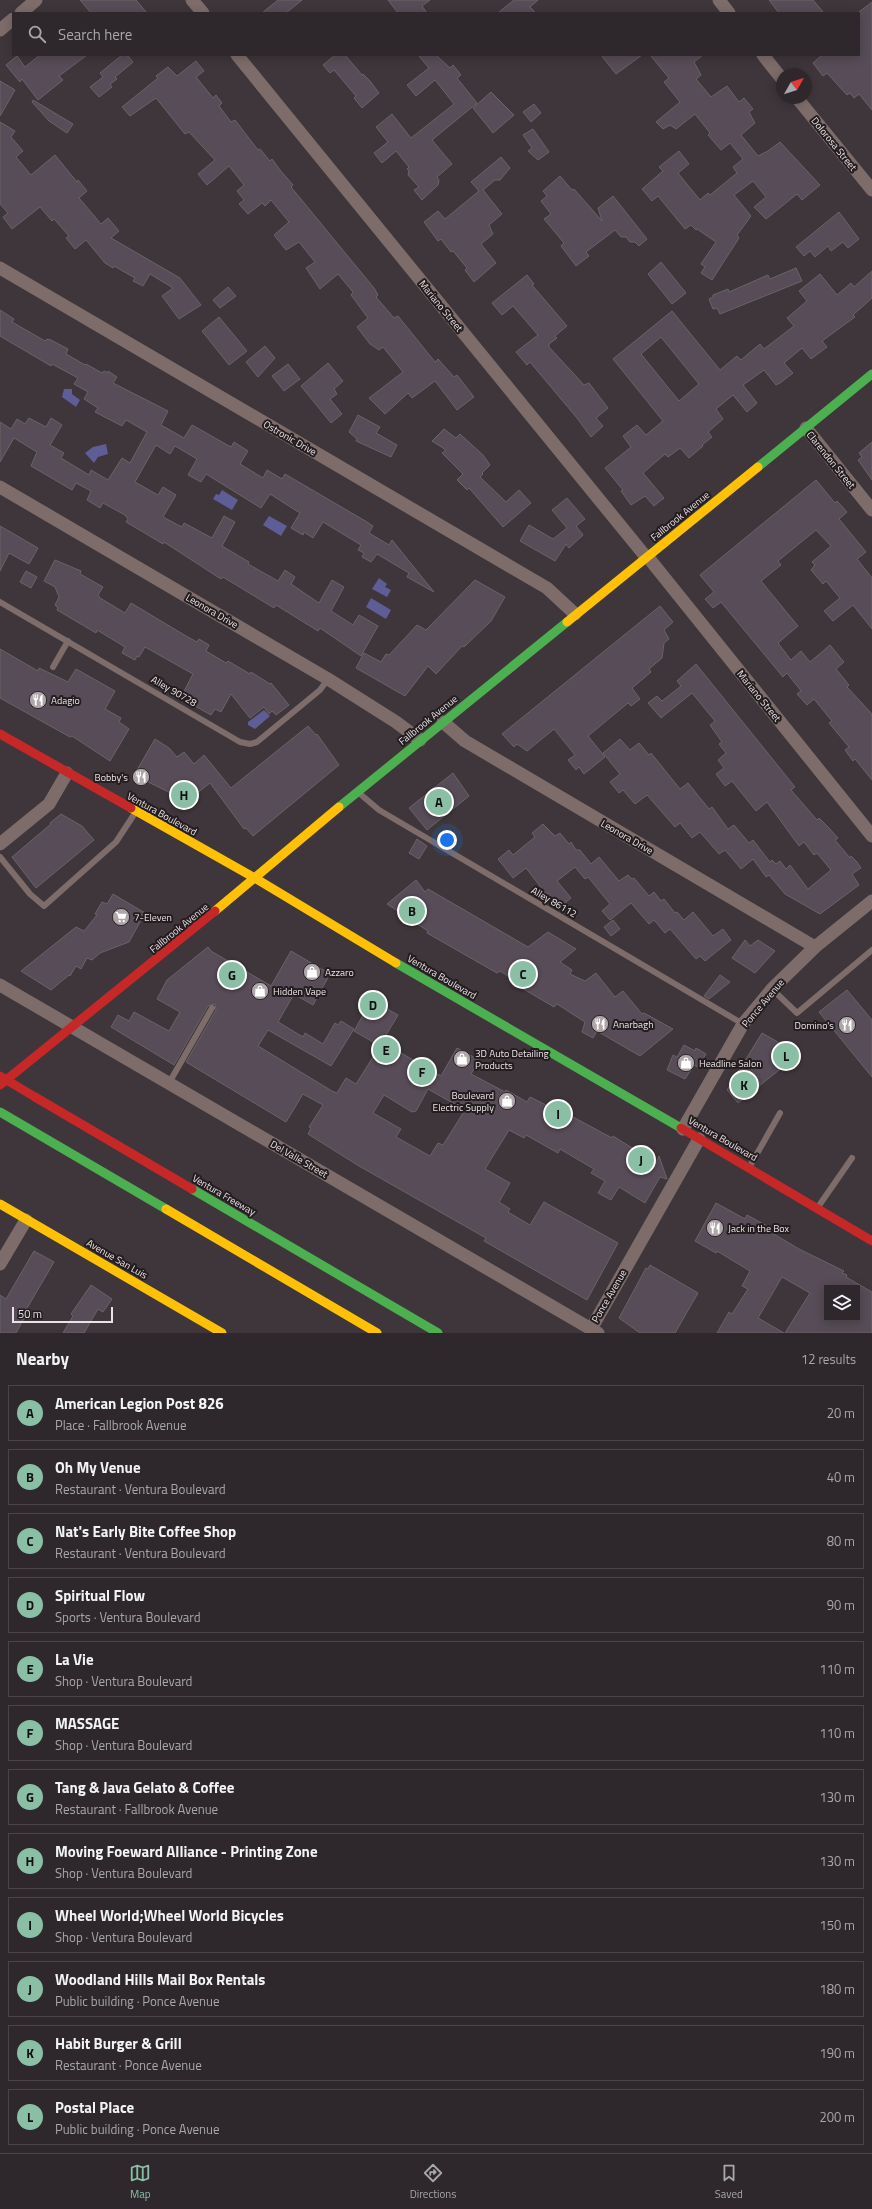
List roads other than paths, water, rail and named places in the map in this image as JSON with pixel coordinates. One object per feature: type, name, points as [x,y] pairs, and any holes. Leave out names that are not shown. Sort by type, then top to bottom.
[{"type":"main road","name":"Fallbrook Avenue","points":[[0,1085],[182,940],[420,740],[872,374]]},
{"type":"main road","name":"Ventura Boulevard","points":[[0,734],[67,774],[255,878],[409,971],[872,1241]]},
{"type":"main road","name":"Ventura Freeway","points":[[0,1076],[438,1333]]},
{"type":"main road","points":[[3,1114],[377,1333]]},
{"type":"main road","name":"Avenue San Luis","points":[[0,1204],[222,1333]]},
{"type":"street","points":[[22,12],[36,0]]},
{"type":"street","points":[[192,0],[202,12]]},
{"type":"street","points":[[719,0],[728,12]]},
{"type":"street","points":[[0,30],[12,20]]},
{"type":"street","name":"Mariano Street","points":[[238,56],[872,836]]},
{"type":"street","points":[[764,56],[776,71]]},
{"type":"street","name":"Dolorosa Street","points":[[802,104],[872,190]]},
{"type":"street","name":"Ostronic Drive","points":[[0,268],[548,588],[576,614]]},
{"type":"street","name":"Clarendon Street","points":[[806,428],[872,510]]},
{"type":"street","name":"Leonora Drive","points":[[0,487],[328,679],[396,722],[420,740]]},
{"type":"street","name":"Leonora Drive","points":[[443,722],[464,741],[814,947]]},
{"type":"street","points":[[0,844],[49,804],[67,774]]},
{"type":"street","name":"Ponce Avenue","points":[[682,1129],[743,1024],[772,989],[814,947],[872,901]]},
{"type":"street","name":"Del Valle Street","points":[[0,985],[594,1331]]},
{"type":"street","name":"Ponce Avenue","points":[[594,1331],[699,1139]]},
{"type":"street","points":[[0,1264],[26,1220]]},
{"type":"lane","name":"Alley 90728","points":[[0,602],[240,742],[250,744],[257,742],[320,690],[328,679]]},
{"type":"lane","points":[[53,667],[68,641]]},
{"type":"lane","name":"Alley 86112","points":[[358,792],[379,810],[743,1024]]},
{"type":"lane","points":[[0,858],[30,894],[44,906],[116,842],[136,812]]},
{"type":"lane","points":[[772,989],[797,1014],[872,950]]},
{"type":"lane","points":[[170,1083],[212,1008]]},
{"type":"lane","points":[[749,1168],[780,1113]]},
{"type":"lane","points":[[817,1208],[852,1158]]},
{"type":"place","name":"Adagio","points":[[38,700]]},
{"type":"place","name":"Bobby's","points":[[141,777]]},
{"type":"place","name":"Moving Foeward Alliance - Printing Zone","points":[[184,795]]},
{"type":"place","name":"American Legion Post 826","points":[[439,802]]},
{"type":"place","name":"Oh My Venue","points":[[412,911]]},
{"type":"place","name":"7-Eleven","points":[[121,917]]},
{"type":"place","name":"Azzaro","points":[[312,972]]},
{"type":"place","name":"Nat's Early Bite Coffee Shop","points":[[523,974]]},
{"type":"place","name":"Tang & Java Gelato & Coffee","points":[[232,975]]},
{"type":"place","name":"Hidden Vape","points":[[260,991]]},
{"type":"place","name":"Spiritual Flow","points":[[373,1005]]},
{"type":"place","name":"Anarbagh","points":[[600,1024]]},
{"type":"place","name":"Domino's","points":[[847,1025]]},
{"type":"place","name":"La Vie","points":[[386,1050]]},
{"type":"place","name":"Postal Place","points":[[786,1056]]},
{"type":"place","name":"3D Auto Detailing Products","points":[[462,1059]]},
{"type":"place","name":"Headline Salon","points":[[686,1063]]},
{"type":"place","name":"MASSAGE","points":[[422,1072]]},
{"type":"place","name":"Habit Burger & Grill","points":[[744,1085]]},
{"type":"place","name":"Boulevard Electric Supply","points":[[507,1101]]},
{"type":"place","name":"Wheel World;Wheel World Bicycles","points":[[558,1114]]},
{"type":"place","name":"Woodland Hills Mail Box Rentals","points":[[641,1160]]},
{"type":"place","name":"Jack in the Box","points":[[715,1228]]}]
